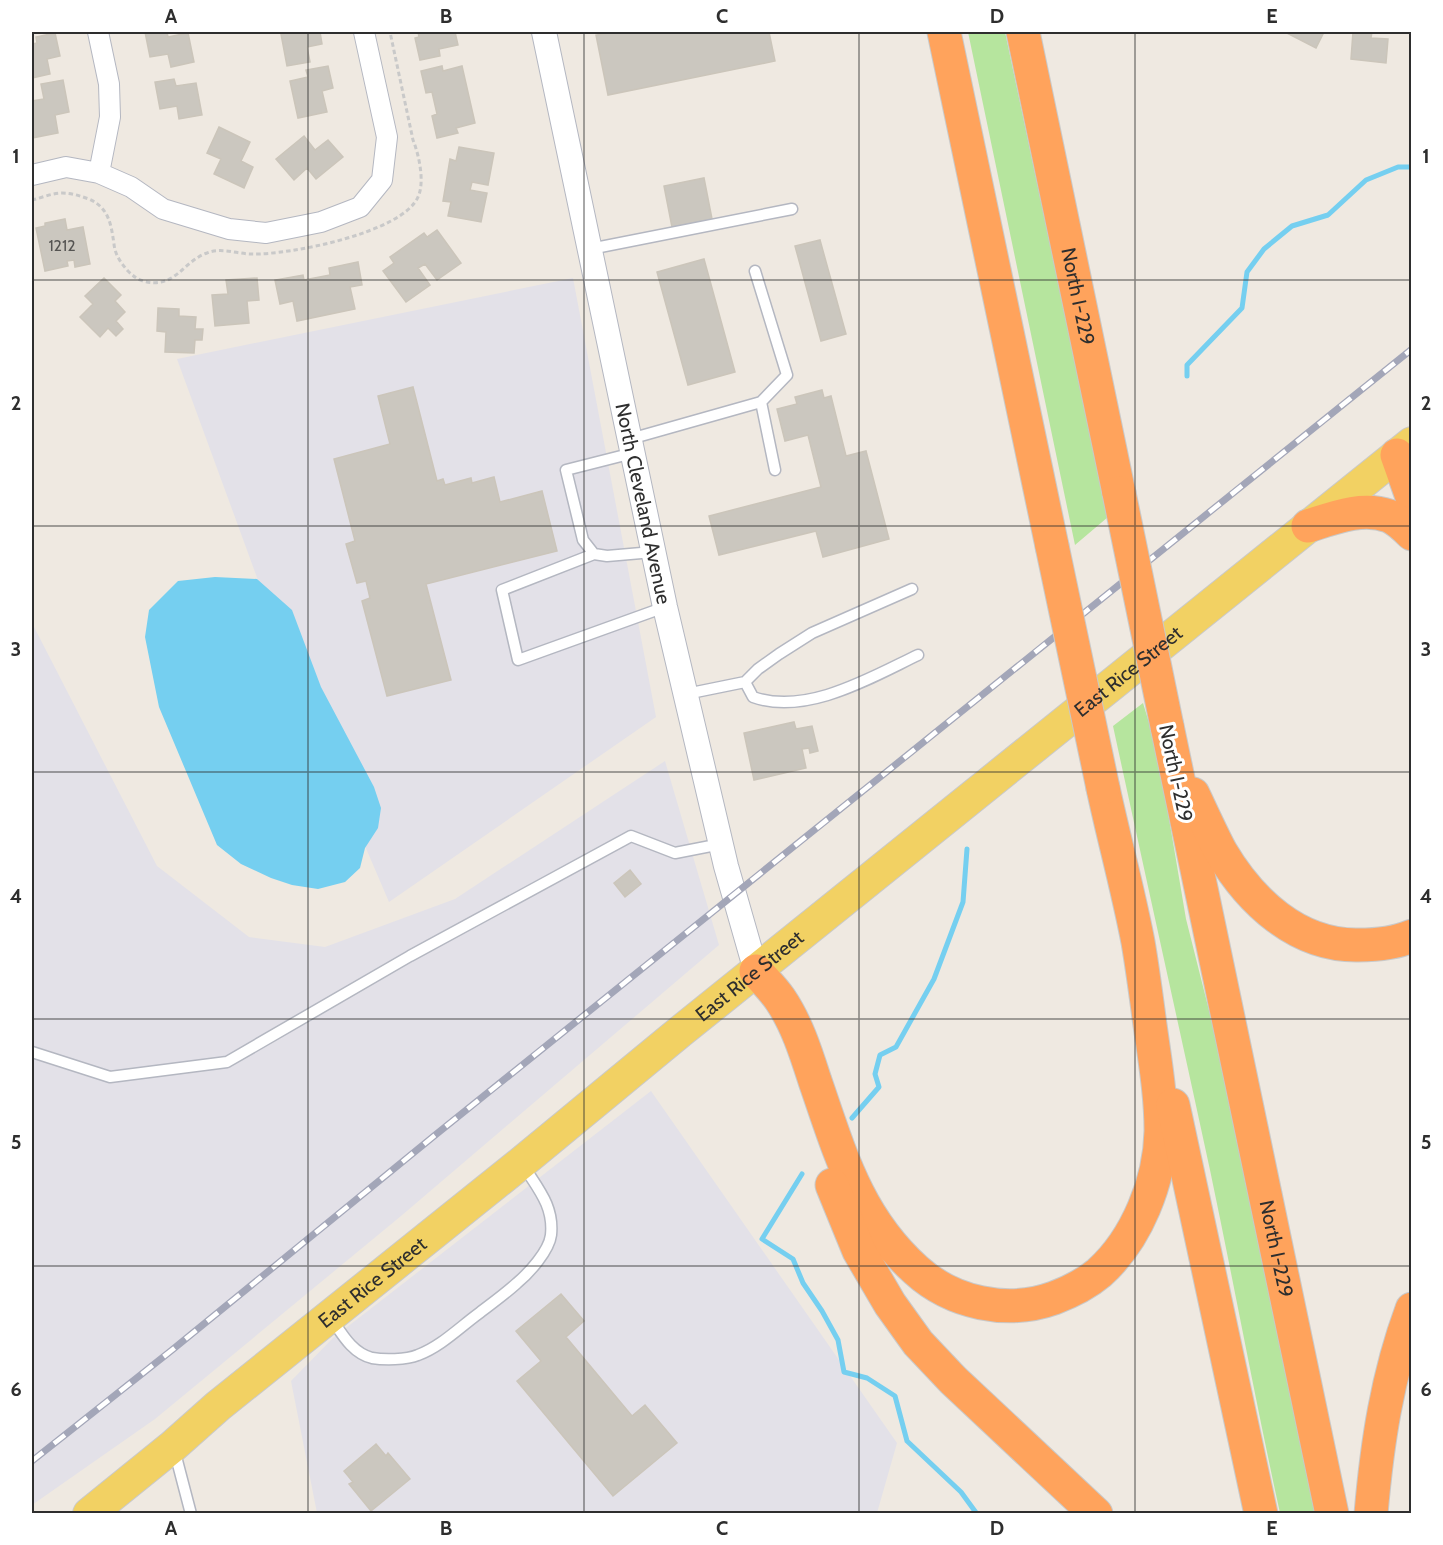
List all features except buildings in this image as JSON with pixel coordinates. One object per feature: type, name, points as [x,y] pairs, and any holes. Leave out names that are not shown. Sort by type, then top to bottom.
[{"type":"highway","points":[[944,32],[1102,788],[1138,942],[1261,1514]]},
{"type":"highway","name":"North I-229","points":[[1023,32],[1332,1514]]},
{"type":"highway","points":[[1404,449],[1412,497]]},
{"type":"highway","points":[[1308,526],[1359,512],[1374,513],[1389,516],[1412,534]]},
{"type":"highway","points":[[1169,739],[1222,852],[1264,908],[1288,926],[1316,938],[1341,945],[1374,945],[1412,936]]},
{"type":"highway","points":[[756,971],[780,999],[796,1029],[849,1177],[884,1238],[917,1271],[961,1297],[1002,1306],[1023,1305],[1044,1302],[1068,1293],[1097,1275],[1126,1242],[1145,1206],[1157,1165],[1161,1133],[1160,1093],[1138,942]]},
{"type":"highway","points":[[756,971],[786,1061],[859,1251],[890,1304],[918,1343],[953,1380],[1096,1514]]},
{"type":"highway","points":[[1371,1514],[1375,1463],[1391,1374],[1412,1309]]},
{"type":"main road","name":"East Rice Street","points":[[89,1514],[218,1406],[1404,449]]},
{"type":"street","points":[[98,32],[109,84],[110,117],[99,173]]},
{"type":"street","points":[[32,175],[66,167],[99,173],[130,187],[162,208],[229,229],[267,233],[321,222],[360,207],[382,180],[387,137],[364,32]]},
{"type":"street","name":"North Cleveland Avenue","points":[[544,32],[665,607],[721,844],[756,971]]},
{"type":"lane","points":[[590,249],[792,209]]},
{"type":"lane","points":[[594,555],[583,540],[566,470],[760,402],[787,375],[755,271]]},
{"type":"lane","points":[[760,402],[775,470]]},
{"type":"lane","points":[[654,552],[594,555],[502,590],[518,660],[665,607]]},
{"type":"lane","points":[[686,694],[745,682],[758,669],[812,633],[912,589]]},
{"type":"lane","points":[[745,682],[753,697],[765,701],[789,703],[833,693],[918,655]]},
{"type":"lane","points":[[32,1052],[110,1077],[227,1062],[410,956],[631,836],[675,854],[721,844]]},
{"type":"lane","points":[[330,1316],[346,1341],[360,1353],[374,1358],[399,1359],[417,1356],[435,1347],[518,1283],[542,1256],[551,1238],[548,1205],[521,1163]]},
{"type":"lane","points":[[173,1446],[191,1514]]},
{"type":"path","points":[[32,200],[61,193],[77,194],[93,201],[104,210],[109,219],[120,262],[133,276],[152,283],[178,275],[207,252],[224,250],[251,254],[270,253],[325,245],[374,230],[406,213],[418,197],[421,179],[419,155],[390,32]]},
{"type":"shaded area","points":[[573,278],[656,717],[389,902],[299,692],[177,359]]},
{"type":"shaded area","points":[[32,623],[157,866],[249,937],[325,947],[455,899],[665,761],[719,945],[401,1216],[155,1419],[32,1505]]},
{"type":"shaded area","points":[[651,1091],[897,1443],[877,1513],[317,1513],[291,1381],[333,1338]]},
{"type":"green space","points":[[968,32],[1005,32],[1108,517],[1075,545]]},
{"type":"green space","points":[[1143,703],[1163,783],[1186,919],[1220,1054],[1318,1513],[1280,1513],[1210,1170],[1113,726]]},
{"type":"water","points":[[215,577],[257,579],[292,610],[321,687],[374,787],[381,808],[378,828],[365,848],[360,868],[345,882],[318,889],[292,885],[241,864],[217,845],[159,707],[145,637],[149,610],[178,581]]},
{"type":"waterway","points":[[1187,376],[1187,365],[1242,308],[1247,272],[1264,249],[1292,226],[1328,215],[1366,180],[1398,167],[1412,167]]},
{"type":"waterway","points":[[852,1118],[879,1087],[875,1074],[880,1055],[896,1047],[934,979],[963,902],[967,849]]},
{"type":"waterway","points":[[802,1174],[762,1239],[793,1259],[803,1283],[838,1340],[844,1372],[867,1378],[895,1396],[907,1441],[961,1492],[977,1514]]},
{"type":"railway","points":[[32,1461],[1412,349]]}]
